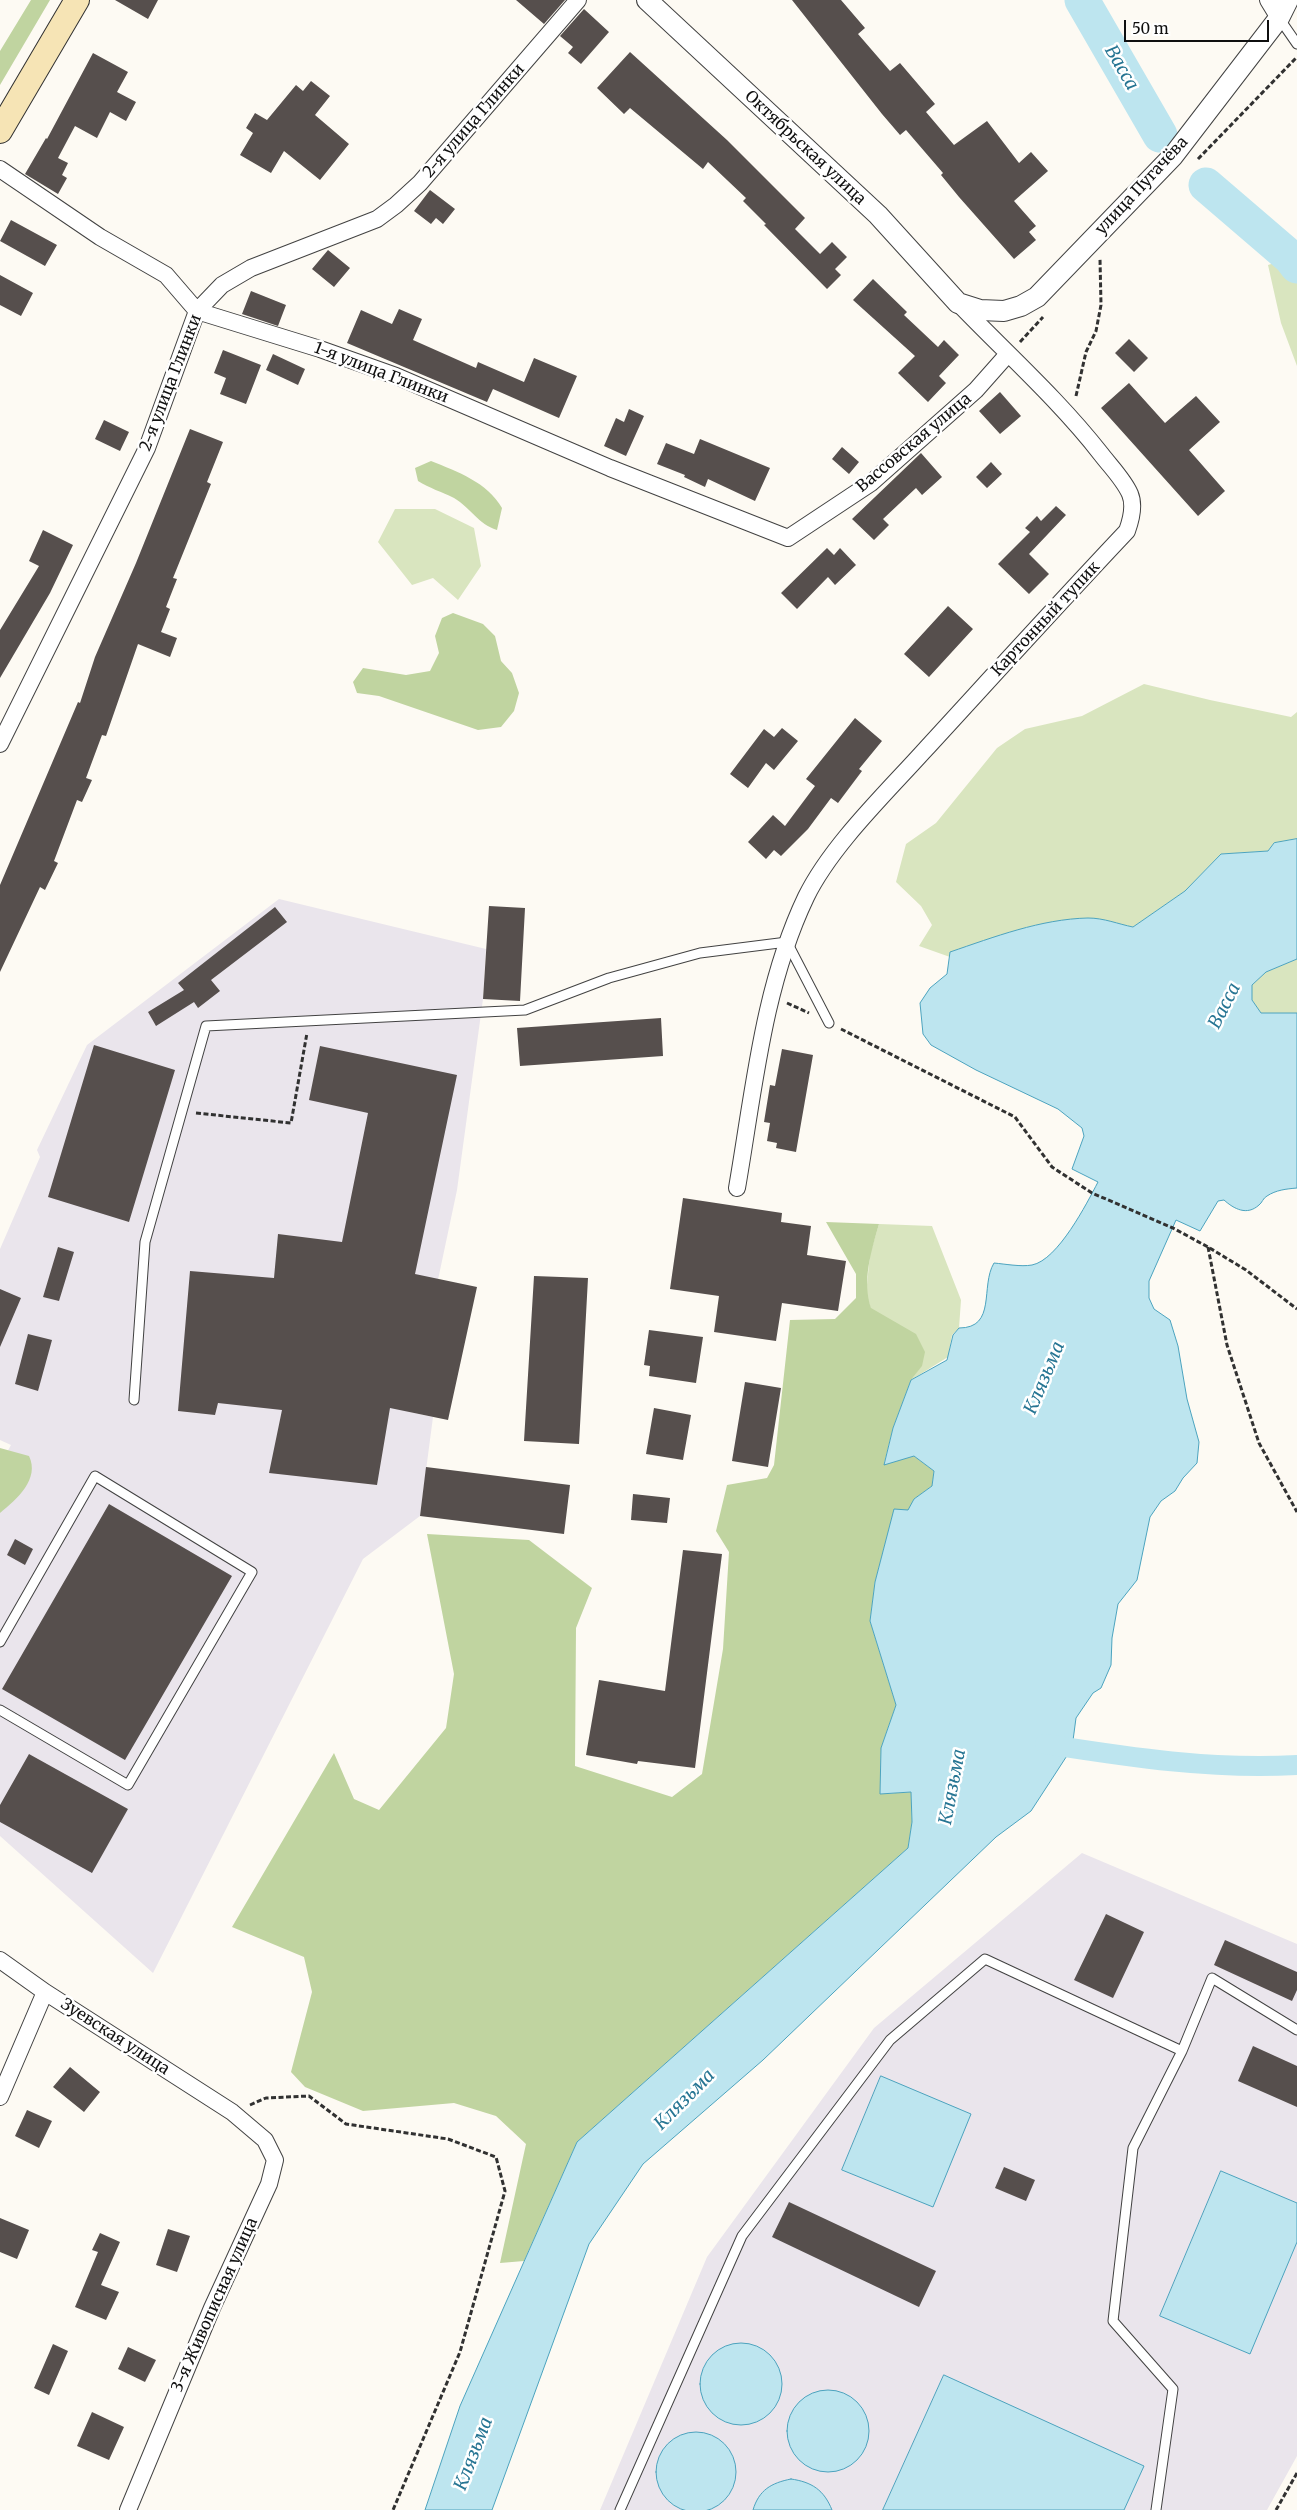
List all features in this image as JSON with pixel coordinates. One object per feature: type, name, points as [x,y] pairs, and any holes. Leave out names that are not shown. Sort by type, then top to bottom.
[{"type":"main road","points":[[0,131],[77,0]]},
{"type":"street","name":"2-я улица Глинки","points":[[0,744],[147,448],[197,311],[222,285],[251,268],[377,219],[396,205],[420,183],[578,0]]},
{"type":"street","name":"Октябрьская улица","points":[[647,0],[878,215],[958,303]]},
{"type":"street","points":[[1268,0],[1279,18]]},
{"type":"street","name":"улица Пугачёва","points":[[958,303],[980,310],[1004,311],[1021,306],[1038,297],[1173,156],[1279,18],[1288,0]]},
{"type":"street","points":[[0,169],[100,237],[166,275],[197,311]]},
{"type":"street","name":"Картонный тупик","points":[[737,1188],[771,994],[787,942],[807,895],[839,847],[1127,531],[1132,516],[1131,495],[1094,444],[1047,392],[1007,355],[958,303]]},
{"type":"street","name":"1-я улица Глинки","points":[[197,311],[320,349],[396,376],[610,468],[788,538]]},
{"type":"street","name":"Вассовская улица","points":[[788,538],[871,483],[976,390],[1007,355]]},
{"type":"street","name":"Зуевская улица","points":[[0,1960],[45,1992],[232,2112]]},
{"type":"street","points":[[0,2097],[45,1992]]},
{"type":"street","name":"3-я Живописная улица","points":[[128,2510],[212,2308],[271,2176],[275,2160],[265,2140],[232,2112]]},
{"type":"lane","points":[[1279,18],[1297,44]]},
{"type":"lane","points":[[134,1400],[145,1242],[206,1026],[525,1010],[610,978],[691,956],[787,942],[829,1023]]},
{"type":"lane","points":[[0,1642],[95,1476],[252,1572],[128,1785],[0,1710]]},
{"type":"lane","points":[[620,2510],[742,2236],[890,2040],[985,1959],[1182,2050]]},
{"type":"lane","points":[[1156,2510],[1173,2389],[1113,2321],[1133,2148],[1182,2050],[1212,1978],[1297,2030]]},
{"type":"path","points":[[1208,148],[1297,57]]},
{"type":"path","points":[[1071,419],[1080,373],[1096,331],[1101,305],[1100,258]]},
{"type":"path","points":[[771,994],[1016,1117],[1052,1167],[1092,1193],[1173,1228],[1208,1247],[1246,1270],[1297,1309]]},
{"type":"path","points":[[182,1112],[291,1123],[309,1020]]},
{"type":"path","points":[[1208,1247],[1227,1345],[1259,1443],[1297,1512]]},
{"type":"path","points":[[232,2112],[266,2098],[309,2096],[346,2124],[448,2139],[496,2157],[505,2191],[460,2352],[393,2510]]},
{"type":"path","points":[[1276,2510],[1297,2473]]},
{"type":"shaded area","points":[[279,899],[486,949],[483,999],[457,1190],[410,1412],[433,1417],[420,1516],[363,1559],[153,1973],[0,1836],[0,1465],[11,1445],[0,1440],[0,1249],[40,1157],[37,1150],[87,1045]]},
{"type":"shaded area","points":[[1082,1853],[1297,1944],[1297,2456],[1267,2510],[600,2510],[707,2257],[874,2028]]},
{"type":"green space","points":[[31,0],[50,0],[0,85],[0,51]]},
{"type":"green space","points":[[1297,256],[1297,366],[1281,323],[1268,265]]},
{"type":"green space","points":[[431,461],[471,479],[496,499],[502,508],[497,530],[485,524],[454,498],[418,481],[415,468]]},
{"type":"green space","points":[[395,509],[435,509],[474,528],[481,566],[458,600],[433,578],[412,585],[378,542]]},
{"type":"green space","points":[[453,613],[483,624],[495,636],[501,661],[512,673],[519,693],[514,711],[501,727],[478,730],[379,696],[357,693],[353,682],[363,668],[406,675],[430,671],[439,653],[435,636],[442,618]]},
{"type":"green space","points":[[1144,684],[1291,717],[1297,712],[1297,839],[1274,843],[1268,851],[1221,854],[1185,891],[1133,927],[1087,918],[1032,926],[978,943],[950,957],[919,946],[932,925],[921,906],[896,882],[906,844],[936,823],[997,748],[1025,729],[1082,716]]},
{"type":"green space","points":[[1297,959],[1297,1013],[1261,1013],[1252,1000],[1252,985],[1266,972]]},
{"type":"green space","points":[[826,1222],[879,1224],[867,1277],[868,1298],[871,1308],[916,1334],[925,1352],[922,1366],[911,1380],[893,1428],[884,1464],[914,1456],[934,1471],[932,1486],[914,1499],[908,1511],[894,1510],[875,1582],[870,1621],[896,1705],[881,1748],[880,1794],[911,1792],[912,1822],[908,1848],[577,2142],[524,2261],[500,2263],[526,2144],[496,2116],[454,2103],[363,2111],[305,2087],[291,2072],[312,1992],[304,1957],[232,1927],[334,1753],[354,1799],[379,1810],[446,1728],[454,1674],[427,1534],[529,1540],[592,1588],[576,1628],[575,1766],[672,1797],[702,1774],[723,1649],[729,1552],[716,1531],[727,1485],[767,1478],[774,1465],[790,1320],[835,1319],[856,1298],[856,1274]]},
{"type":"green space","points":[[879,1224],[932,1226],[961,1300],[959,1328],[952,1335],[948,1357],[911,1380],[922,1365],[889,1321],[871,1309],[866,1294],[870,1254]]},
{"type":"green space","points":[[0,1448],[29,1456],[32,1464],[32,1473],[20,1495],[0,1513]]},
{"type":"water","name":"Клязьма","points":[[1297,839],[1297,959],[1266,972],[1252,985],[1252,1000],[1261,1013],[1297,1013],[1297,1188],[1281,1190],[1270,1194],[1259,1205],[1245,1211],[1232,1206],[1224,1200],[1218,1201],[1200,1231],[1176,1220],[1149,1281],[1149,1298],[1154,1309],[1170,1320],[1178,1346],[1187,1399],[1199,1442],[1197,1463],[1183,1478],[1175,1491],[1161,1501],[1150,1517],[1137,1580],[1118,1604],[1112,1638],[1111,1665],[1101,1688],[1093,1693],[1076,1718],[1072,1748],[1031,1811],[996,1837],[763,2060],[643,2164],[589,2244],[492,2510],[425,2510],[460,2406],[577,2142],[908,1848],[912,1822],[911,1792],[880,1794],[881,1748],[896,1705],[870,1621],[875,1582],[894,1509],[908,1510],[914,1499],[932,1486],[934,1471],[914,1456],[884,1465],[893,1428],[911,1380],[947,1360],[953,1335],[959,1328],[971,1326],[979,1321],[986,1304],[990,1272],[994,1263],[1028,1266],[1042,1261],[1052,1253],[1071,1230],[1098,1182],[1072,1169],[1084,1136],[1082,1128],[1058,1109],[976,1070],[931,1045],[923,1034],[920,1003],[930,988],[947,974],[950,952],[1035,925],[1070,919],[1100,919],[1133,927],[1185,891],[1221,854],[1268,851],[1274,843]]},
{"type":"water","points":[[881,2076],[971,2114],[933,2207],[842,2170]]},
{"type":"water","points":[[1221,2171],[1297,2203],[1297,2242],[1250,2354],[1160,2316]]},
{"type":"water","points":[[741,2343],[757,2346],[770,2355],[779,2368],[782,2384],[779,2400],[770,2413],[757,2422],[741,2425],[725,2422],[712,2413],[703,2400],[700,2384],[703,2368],[712,2355],[725,2346]]},
{"type":"water","points":[[944,2375],[1144,2466],[1124,2510],[883,2510]]},
{"type":"water","points":[[828,2390],[844,2393],[857,2402],[866,2415],[869,2431],[866,2447],[857,2460],[844,2469],[828,2472],[812,2469],[799,2460],[790,2447],[787,2431],[790,2415],[799,2402],[812,2393]]},
{"type":"water","points":[[688,2432],[704,2432],[725,2443],[736,2464],[736,2480],[725,2501],[704,2512],[688,2512],[674,2506],[662,2494],[656,2480],[656,2464],[662,2450],[674,2438]]},
{"type":"water","points":[[791,2479],[805,2482],[816,2488],[825,2497],[832,2510],[753,2510],[762,2492],[772,2485]]},
{"type":"building","points":[[115,0],[158,0],[148,19]]},
{"type":"building","points":[[516,0],[565,0],[544,24]]},
{"type":"building","points":[[792,0],[841,0],[865,28],[858,34],[890,71],[900,63],[935,104],[926,112],[954,145],[987,121],[1019,163],[1031,152],[1048,171],[1014,201],[1036,226],[1029,232],[1036,240],[1014,259],[959,197],[941,175],[943,173],[906,130],[900,135],[882,114]]},
{"type":"building","points":[[584,9],[609,32],[581,64],[568,53],[573,47],[560,36]]},
{"type":"building","points":[[630,52],[727,140],[805,218],[795,229],[820,254],[832,242],[847,257],[835,269],[841,275],[827,289],[764,225],[766,224],[743,201],[746,198],[708,162],[703,169],[630,108],[624,114],[597,88]]},
{"type":"building","points":[[93,53],[128,72],[117,92],[136,102],[126,121],[110,112],[97,138],[75,126],[58,158],[68,163],[62,175],[67,178],[58,194],[25,174],[47,139]]},
{"type":"building","points":[[311,81],[330,96],[315,115],[349,144],[320,180],[284,151],[271,173],[240,155],[253,133],[246,128],[255,113],[267,120],[296,85],[303,91]]},
{"type":"building","points":[[430,190],[455,209],[443,224],[436,218],[431,224],[414,211]]},
{"type":"building","points":[[11,220],[57,245],[45,266],[0,241]]},
{"type":"building","points":[[328,250],[350,268],[334,287],[312,269]]},
{"type":"building","points":[[0,275],[33,293],[21,316],[0,305]]},
{"type":"building","points":[[873,279],[907,312],[904,315],[938,347],[944,340],[959,355],[939,376],[946,383],[928,402],[898,373],[915,356],[853,300]]},
{"type":"building","points":[[251,291],[286,305],[278,326],[242,314]]},
{"type":"building","points":[[399,309],[422,319],[413,340],[476,368],[478,362],[524,382],[534,358],[577,376],[559,418],[493,389],[487,402],[347,343],[361,310],[392,324]]},
{"type":"building","points":[[1129,339],[1148,358],[1134,372],[1115,353]]},
{"type":"building","points":[[223,350],[261,365],[246,404],[220,394],[226,378],[214,373]]},
{"type":"building","points":[[273,354],[305,369],[298,385],[266,370]]},
{"type":"building","points":[[1129,383],[1165,423],[1196,396],[1220,422],[1189,450],[1225,491],[1198,516],[1101,408]]},
{"type":"building","points":[[1000,392],[1021,416],[1000,434],[979,411]]},
{"type":"building","points":[[629,409],[644,416],[626,456],[604,446],[616,418],[624,422]]},
{"type":"building","points":[[104,420],[129,432],[120,451],[95,439]]},
{"type":"building","points":[[190,429],[223,442],[207,482],[211,484],[173,578],[177,579],[166,607],[170,609],[161,632],[177,638],[170,657],[138,644],[106,736],[102,735],[86,778],[92,780],[82,802],[77,800],[54,861],[58,863],[45,890],[40,887],[0,972],[0,885],[78,702],[80,703],[95,657],[136,563]]},
{"type":"building","points":[[700,439],[770,468],[755,501],[708,479],[705,487],[684,477],[685,475],[657,464],[666,443],[694,454]]},
{"type":"building","points":[[842,447],[859,462],[849,474],[832,459]]},
{"type":"building","points":[[921,453],[942,477],[922,495],[916,488],[883,519],[889,525],[874,540],[852,519]]},
{"type":"building","points":[[991,462],[1002,474],[987,488],[976,477]]},
{"type":"building","points":[[1056,506],[1066,515],[1029,554],[1049,574],[1029,594],[998,564],[1030,532],[1025,528],[1037,516],[1041,521]]},
{"type":"building","points":[[43,530],[73,545],[50,593],[0,678],[0,630],[39,566],[29,561]]},
{"type":"building","points":[[827,548],[834,555],[840,548],[856,565],[835,585],[828,577],[797,609],[781,593]]},
{"type":"building","points":[[948,606],[973,629],[929,677],[904,654]]},
{"type":"building","points":[[855,718],[882,741],[859,769],[862,771],[838,803],[831,798],[808,829],[781,856],[774,850],[766,859],[748,842],[773,815],[785,826],[815,786],[806,779]]},
{"type":"building","points":[[782,728],[798,741],[774,770],[766,763],[748,788],[730,774],[764,729],[774,737]]},
{"type":"building","points":[[489,906],[525,908],[520,1001],[483,999]]},
{"type":"building","points":[[275,907],[287,922],[211,980],[220,991],[198,1008],[194,1002],[156,1026],[148,1012],[184,990],[178,983]]},
{"type":"building","points":[[661,1018],[663,1056],[520,1066],[517,1028]]},
{"type":"building","points":[[94,1045],[175,1070],[129,1222],[48,1197]]},
{"type":"building","points":[[320,1046],[457,1075],[415,1274],[477,1287],[448,1420],[390,1408],[377,1485],[269,1473],[282,1410],[218,1403],[215,1415],[178,1411],[190,1271],[274,1278],[278,1234],[342,1242],[368,1113],[309,1100]]},
{"type":"building","points":[[782,1049],[813,1055],[796,1152],[776,1148],[777,1143],[767,1141],[770,1123],[764,1122],[770,1085],[775,1086]]},
{"type":"building","points":[[683,1198],[782,1213],[781,1222],[811,1226],[807,1255],[846,1261],[838,1311],[782,1303],[776,1341],[714,1332],[719,1296],[670,1289]]},
{"type":"building","points":[[58,1247],[74,1252],[59,1301],[43,1297]]},
{"type":"building","points":[[534,1276],[588,1278],[579,1444],[524,1441]]},
{"type":"building","points":[[0,1289],[21,1298],[0,1347]]},
{"type":"building","points":[[649,1330],[703,1337],[696,1383],[649,1376],[650,1366],[644,1365]]},
{"type":"building","points":[[28,1334],[52,1340],[38,1391],[15,1384]]},
{"type":"building","points":[[745,1382],[781,1388],[768,1467],[732,1461]]},
{"type":"building","points":[[654,1408],[691,1415],[683,1460],[646,1454]]},
{"type":"building","points":[[426,1467],[570,1485],[564,1534],[420,1516]]},
{"type":"building","points":[[633,1494],[670,1498],[667,1523],[631,1520]]},
{"type":"building","points":[[109,1504],[232,1576],[125,1760],[2,1689]]},
{"type":"building","points":[[15,1539],[33,1549],[25,1565],[7,1555]]},
{"type":"building","points":[[683,1550],[722,1554],[695,1768],[638,1761],[637,1764],[586,1755],[599,1680],[665,1691]]},
{"type":"building","points":[[29,1754],[128,1809],[92,1873],[0,1822],[0,1805]]},
{"type":"building","points":[[1106,1914],[1144,1932],[1113,1998],[1074,1980]]},
{"type":"building","points":[[1225,1940],[1297,1972],[1297,1990],[1292,2001],[1214,1965]]},
{"type":"building","points":[[1253,2046],[1297,2066],[1297,2107],[1238,2081]]},
{"type":"building","points":[[70,2067],[100,2092],[84,2112],[53,2087]]},
{"type":"building","points":[[27,2110],[52,2121],[39,2148],[15,2136]]},
{"type":"building","points":[[1004,2167],[1035,2180],[1026,2201],[995,2188]]},
{"type":"building","points":[[789,2202],[936,2271],[919,2307],[772,2237]]},
{"type":"building","points":[[0,2218],[29,2230],[17,2259],[0,2252]]},
{"type":"building","points":[[168,2229],[190,2236],[177,2272],[156,2265]]},
{"type":"building","points":[[100,2233],[120,2242],[101,2285],[119,2292],[106,2320],[75,2307],[98,2252],[92,2250]]},
{"type":"building","points":[[53,2344],[68,2351],[49,2395],[34,2388]]},
{"type":"building","points":[[128,2347],[156,2360],[145,2382],[118,2369]]},
{"type":"building","points":[[92,2412],[124,2427],[109,2460],[77,2446]]},
{"type":"waterway","name":"Васса","points":[[1082,0],[1160,135]]},
{"type":"waterway","name":"Васса","points":[[1206,185],[1291,258],[1297,266]]},
{"type":"waterway","points":[[1045,1744],[1139,1758],[1202,1764],[1234,1766],[1297,1765]]}]
